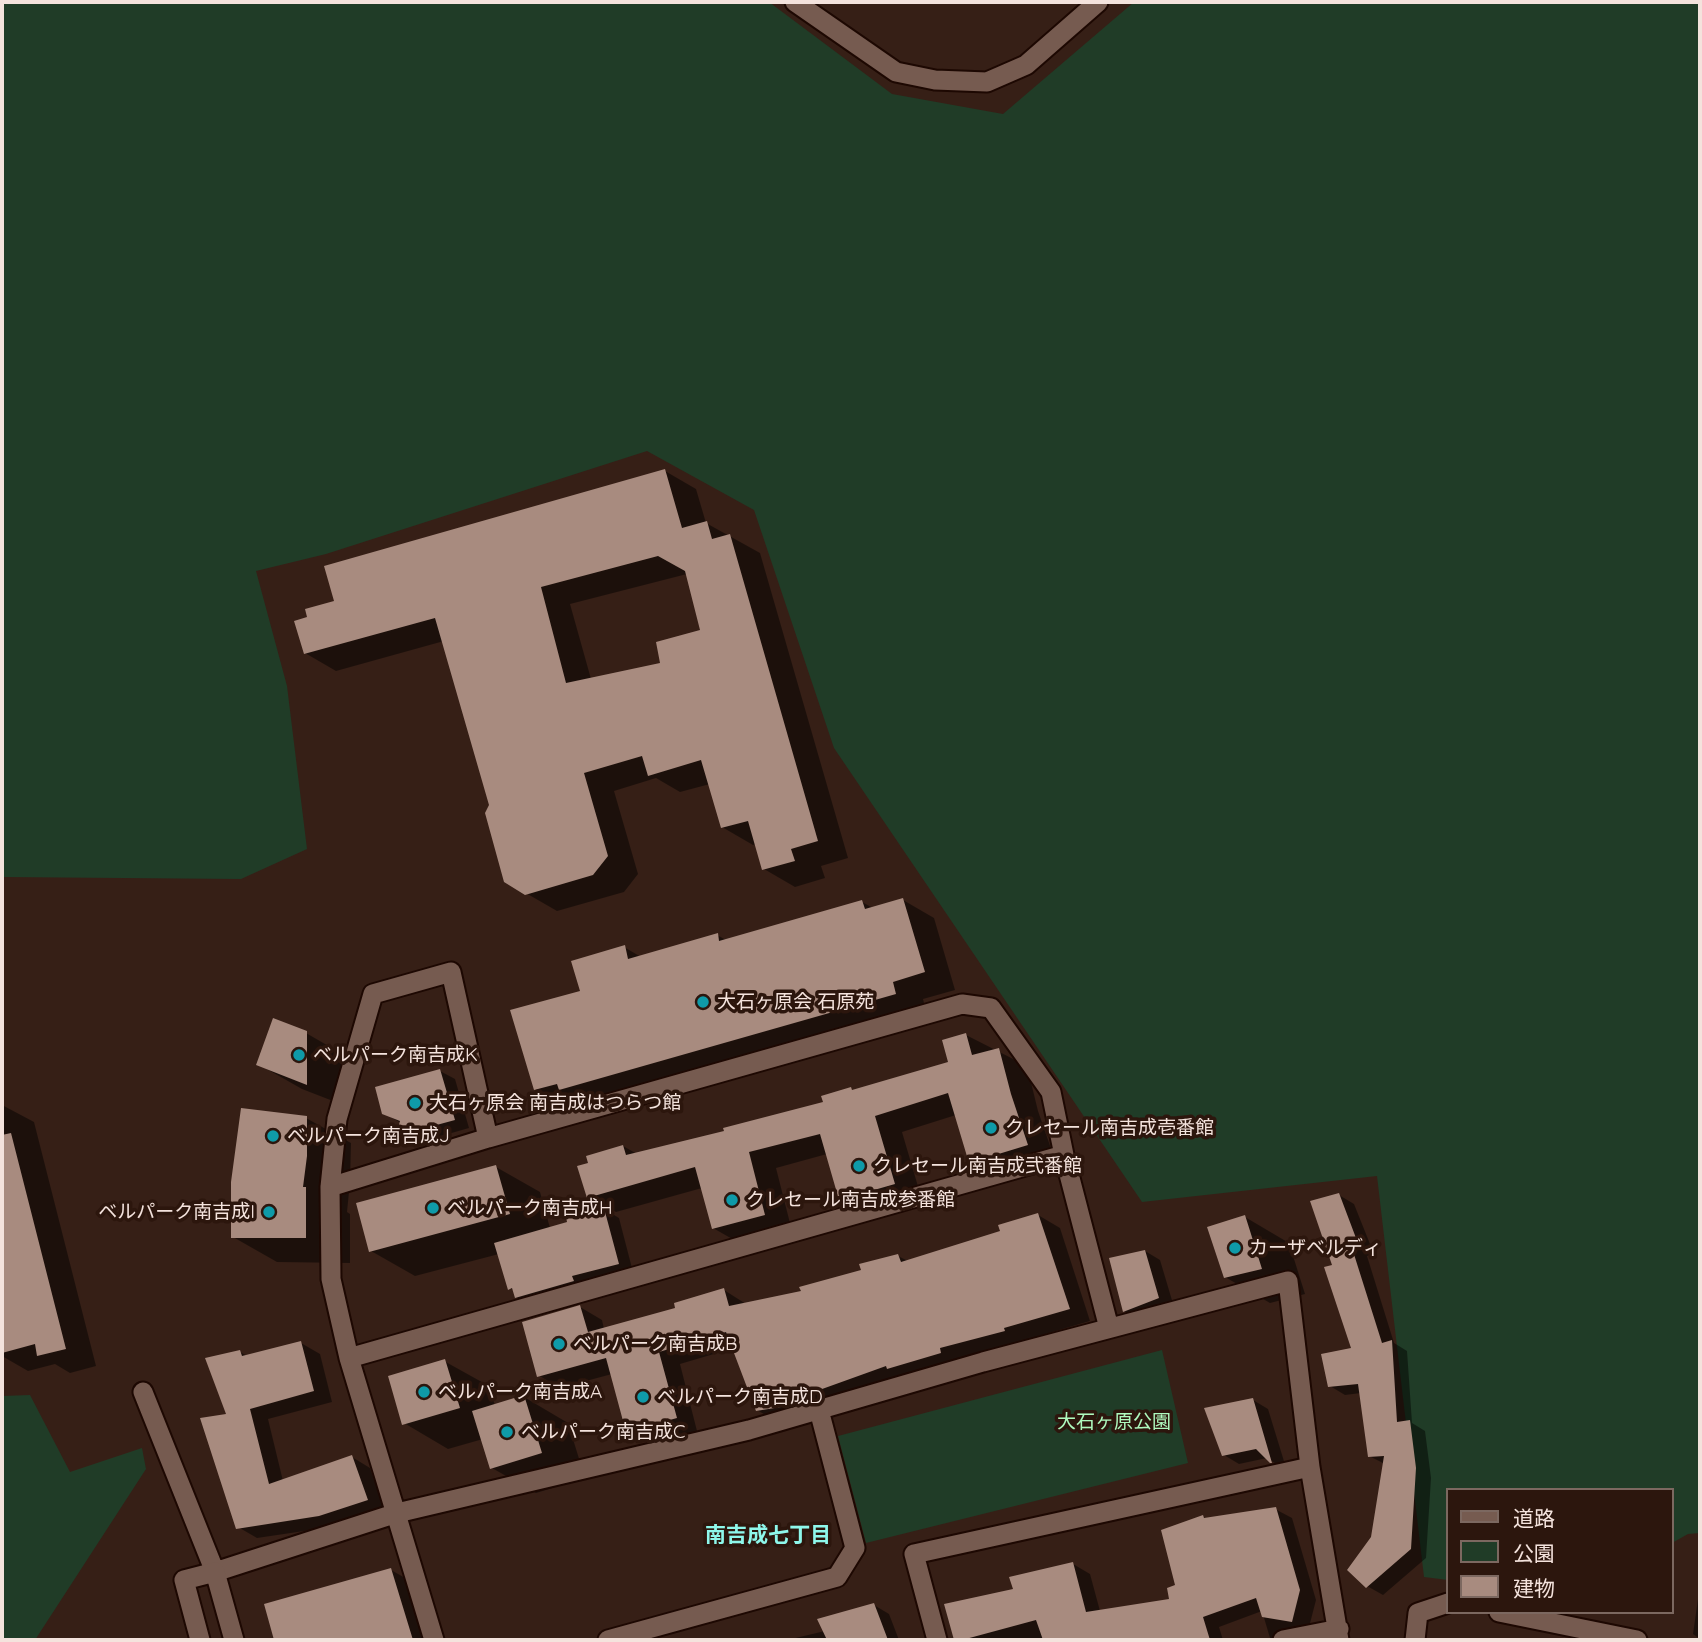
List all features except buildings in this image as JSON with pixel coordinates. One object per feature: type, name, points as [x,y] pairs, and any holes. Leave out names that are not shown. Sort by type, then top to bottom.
[{"type":"street","points":[[795,2],[896,72],[935,80],[988,82],[1026,65],[1098,2]]},
{"type":"street","points":[[434,1640],[349,1358],[331,1279],[330,1187],[337,1119],[373,994],[451,972],[488,1138]]},
{"type":"street","points":[[330,1187],[488,1138],[962,1004],[990,1008],[1051,1092],[1064,1155],[1109,1328]]},
{"type":"street","points":[[349,1358],[1064,1155]]},
{"type":"street","points":[[200,1640],[184,1580],[397,1513],[749,1430],[1109,1328],[1288,1281],[1310,1467],[1339,1634],[1283,1640]]},
{"type":"street","points":[[143,1392],[215,1572],[234,1640]]},
{"type":"street","points":[[608,1640],[837,1577],[855,1548],[819,1410]]},
{"type":"street","points":[[937,1640],[914,1554],[1310,1467]]},
{"type":"street","points":[[1415,1640],[1418,1613],[1446,1604]]},
{"type":"street","points":[[1509,1614],[1637,1640]]},
{"type":"green space","points":[[2,2],[769,2],[892,94],[1003,114],[1134,2],[1700,2],[1700,1533],[1688,1534],[1674,1542],[1674,1488],[1446,1488],[1446,1580],[1424,1577],[1377,1176],[1142,1202],[834,748],[754,510],[647,451],[326,554],[256,571],[287,686],[307,849],[241,879],[2,877]]},
{"type":"green space","name":"大石ヶ原公園","points":[[1162,1350],[1188,1463],[866,1543],[838,1436]]},
{"type":"green space","points":[[30,1395],[70,1472],[142,1448],[146,1469],[35,1640],[2,1640],[2,1396]]},
{"type":"place","name":"大石ヶ原会 石原苑","points":[[703,1002]]},
{"type":"place","name":"ベルパーク南吉成K","points":[[299,1055]]},
{"type":"place","name":"大石ヶ原会 南吉成はつらつ館","points":[[415,1103]]},
{"type":"place","name":"クレセール南吉成壱番館","points":[[991,1128]]},
{"type":"place","name":"ベルパーク南吉成J","points":[[273,1136]]},
{"type":"place","name":"クレセール南吉成弐番館","points":[[859,1166]]},
{"type":"place","name":"クレセール南吉成参番館","points":[[732,1200]]},
{"type":"place","name":"ベルパーク南吉成H","points":[[433,1208]]},
{"type":"place","name":"ベルパーク南吉成I","points":[[269,1212]]},
{"type":"place","name":"カーザベルディ","points":[[1235,1248]]},
{"type":"place","name":"ベルパーク南吉成B","points":[[559,1344]]},
{"type":"place","name":"ベルパーク南吉成A","points":[[424,1392]]},
{"type":"place","name":"ベルパーク南吉成D","points":[[643,1397]]},
{"type":"place","name":"ベルパーク南吉成C","points":[[507,1432]]},
{"type":"district","name":"南吉成七丁目","points":[[768,1536]]}]
